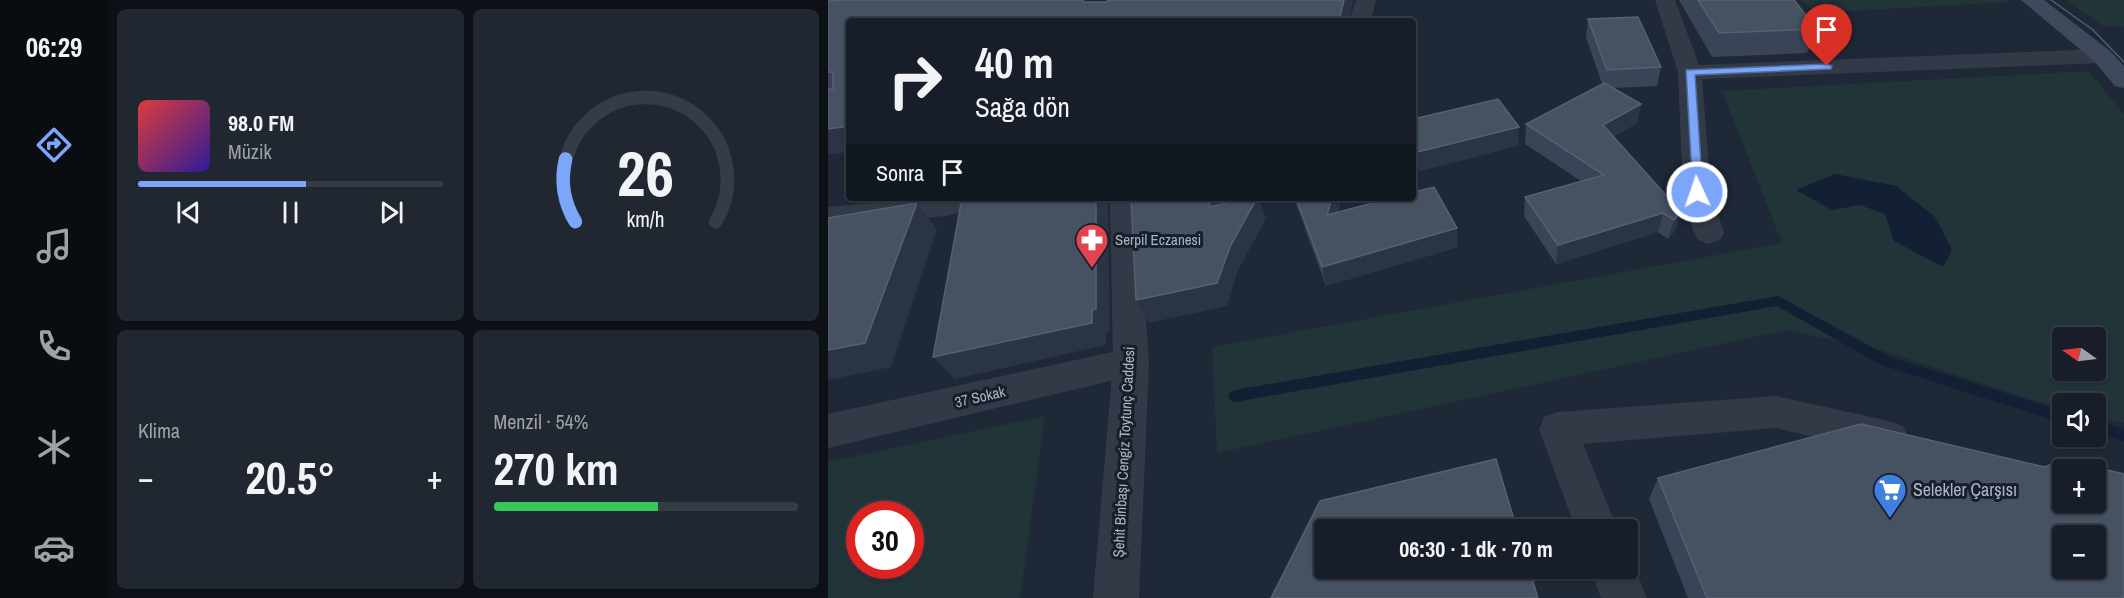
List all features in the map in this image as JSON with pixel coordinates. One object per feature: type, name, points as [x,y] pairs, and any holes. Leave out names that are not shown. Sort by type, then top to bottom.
[{"type":"main road","points":[[2031,0],[2102,56],[2124,81]]},
{"type":"street","points":[[1361,18],[1366,0]]},
{"type":"street","points":[[1665,0],[1690,72],[1697,192],[1709,233]]},
{"type":"street","points":[[1690,72],[2102,56]]},
{"type":"street","points":[[828,218],[945,206],[966,201]]},
{"type":"street","name":"Şehit Binbaşı Cengiz Toytunç Caddesi","points":[[1116,598],[1131,363],[1124,201]]},
{"type":"street","name":"37 Sokak","points":[[828,431],[1131,363]]},
{"type":"street","points":[[1593,519],[1558,429],[1776,412],[1926,447]]},
{"type":"street","points":[[1616,579],[1624,598]]},
{"type":"green space","points":[[1802,0],[2008,0],[2011,2],[1814,13]]},
{"type":"green space","points":[[2065,0],[2124,0],[2124,27],[2103,26]]},
{"type":"green space","points":[[2089,71],[2124,115],[2124,423],[2106,418],[2106,393],[2052,393],[2052,405],[1878,349],[1786,330],[1217,453],[1212,347],[1782,243],[1722,91]]},
{"type":"green space","points":[[1045,416],[1020,598],[828,598],[828,462]]},
{"type":"water","points":[[1835,174],[1896,186],[1935,217],[1952,250],[1943,267],[1894,241],[1885,214],[1860,205],[1832,210],[1796,190]]},
{"type":"building","points":[[1344,0],[1340,18],[846,18],[846,126],[828,129],[828,89],[833,89],[833,72],[828,72],[828,1]]},
{"type":"building","points":[[1698,0],[1794,0],[1817,29],[1719,33]]},
{"type":"building","points":[[1638,17],[1661,67],[1607,70],[1588,19]]},
{"type":"building","points":[[1604,83],[1641,104],[1603,125],[1681,212],[1674,220],[1663,213],[1558,245],[1525,197],[1604,175],[1526,124]]},
{"type":"building","points":[[1498,99],[1519,127],[1416,152],[1416,118]]},
{"type":"building","points":[[1434,187],[1457,228],[1322,267],[1297,201],[1331,201],[1327,215],[1381,201],[1416,201],[1416,191]]},
{"type":"building","points":[[961,201],[1096,201],[1096,309],[1092,310],[1092,323],[933,357]]},
{"type":"building","points":[[1131,201],[1211,201],[1209,207],[1236,201],[1255,201],[1230,247],[1217,283],[1136,300]]},
{"type":"building","points":[[917,203],[865,343],[828,350],[828,218]]},
{"type":"building","name":"Selekler Çarşısı","points":[[1861,424],[2045,467],[2052,464],[2052,513],[2106,513],[2106,470],[2124,474],[2124,598],[1707,598],[1658,478]]},
{"type":"building","points":[[1496,459],[1514,519],[1314,519],[1314,579],[1532,579],[1538,598],[1271,598],[1320,501]]},
{"type":"waterway","points":[[1235,396],[1778,301],[1886,361],[2052,414]]},
{"type":"waterway","points":[[2106,430],[2124,435]]},
{"type":"tram line","points":[[2051,0],[2093,30],[2124,62]]},
{"type":"place","name":"Serpil Eczanesi","points":[[1092,269]]},
{"type":"place","name":"Selekler Çarşısı","points":[[1890,519]]},
{"type":"route","points":[[1697,192],[1690,72],[1827,66]]}]
